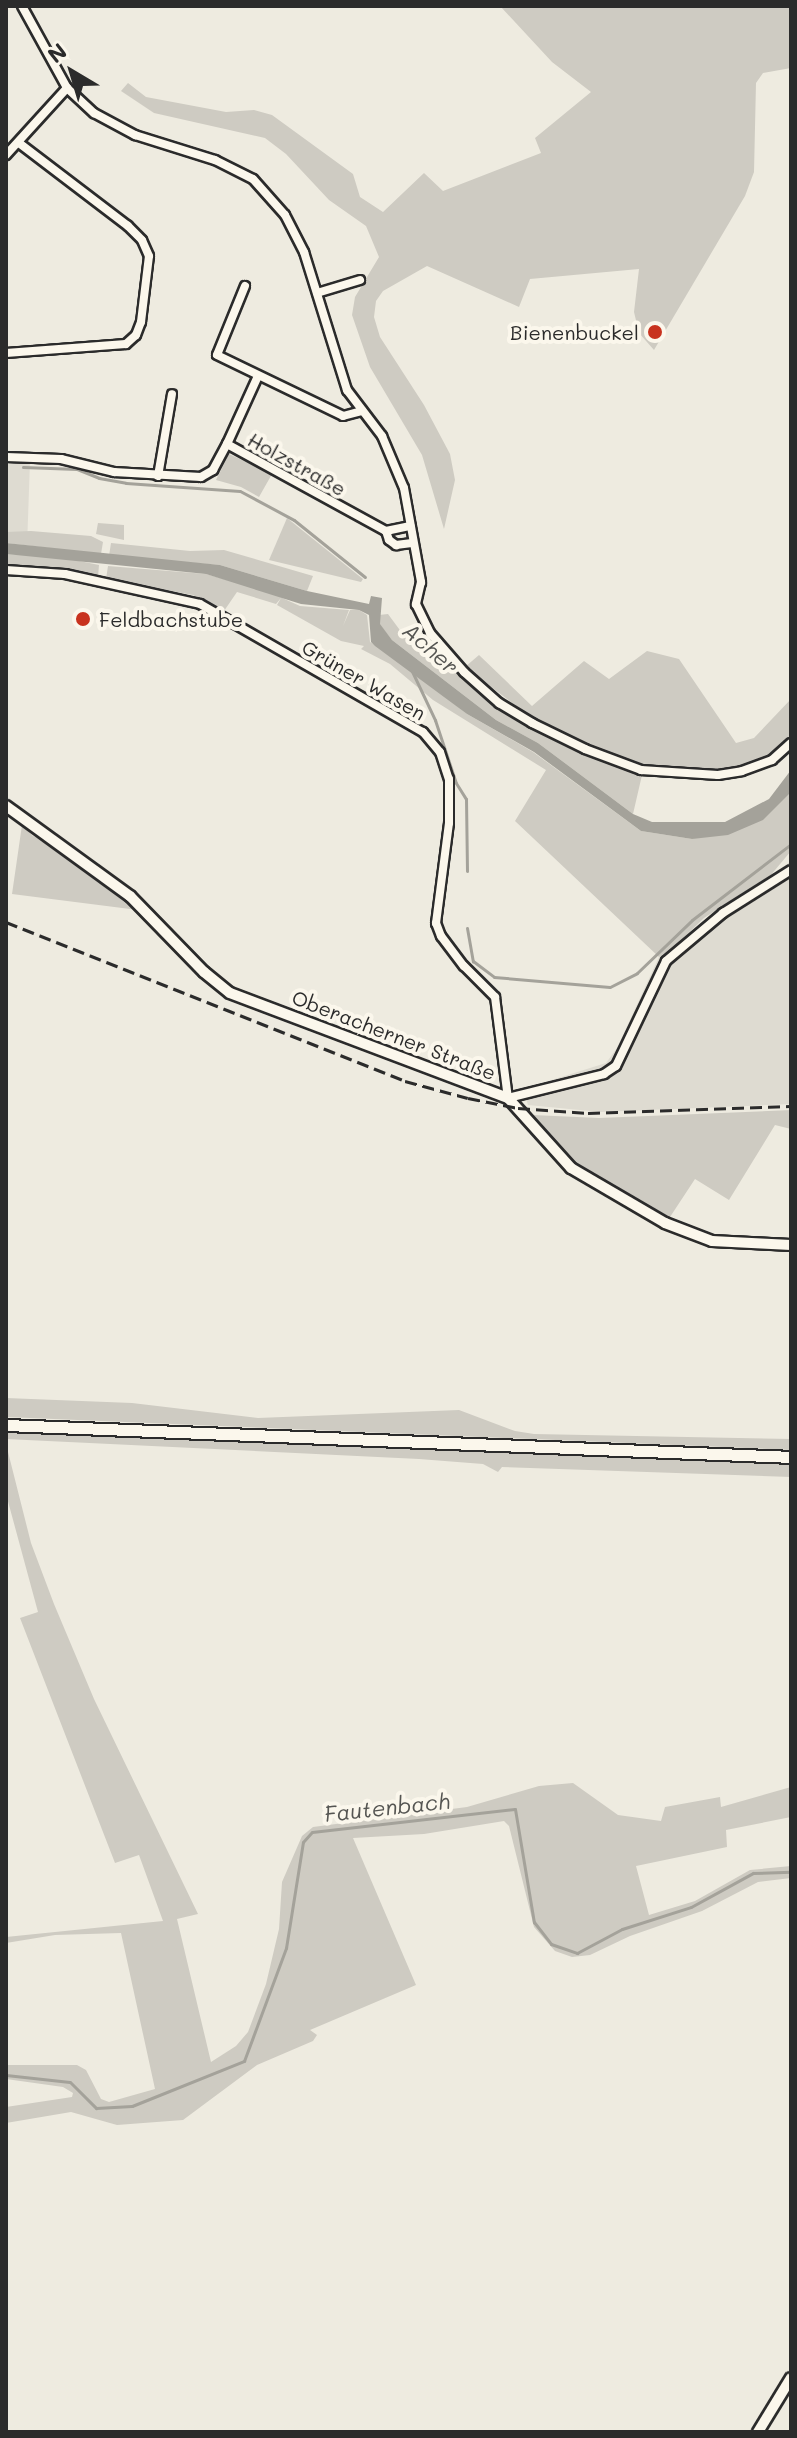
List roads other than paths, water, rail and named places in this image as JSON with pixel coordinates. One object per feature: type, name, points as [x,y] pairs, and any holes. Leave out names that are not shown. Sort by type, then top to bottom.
[{"type":"main road","points":[[6,1425],[791,1457]]},
{"type":"street","points":[[22,6],[67,88],[94,113],[135,135],[215,160],[253,179],[285,215],[304,252],[347,390],[382,436],[396,465],[421,582],[416,604],[430,633],[464,672],[499,703],[532,723],[585,749],[641,770],[718,775],[742,771],[772,760],[791,743]]},
{"type":"street","points":[[6,155],[67,88]]},
{"type":"street","points":[[6,353],[126,344],[136,335],[141,322],[149,256],[142,240],[128,226],[19,143]]},
{"type":"street","points":[[317,293],[360,280]]},
{"type":"street","points":[[245,286],[217,355],[343,416],[362,411]]},
{"type":"street","points":[[227,444],[258,376]]},
{"type":"street","points":[[158,476],[172,394]]},
{"type":"street","name":"Holzstraße","points":[[6,457],[61,459],[114,472],[207,476],[227,444],[386,531],[396,545],[412,543]]},
{"type":"street","points":[[386,531],[410,526]]},
{"type":"street","name":"Grüner Wasen","points":[[6,570],[65,574],[200,604],[423,732],[440,752],[449,779],[449,823],[436,923],[441,936],[464,966],[495,997],[508,1098]]},
{"type":"street","name":"Oberacherner Straße","points":[[6,806],[130,896],[204,972],[230,993],[508,1098],[571,1168],[639,1210],[712,1241],[791,1245]]},
{"type":"street","points":[[508,1098],[604,1074],[616,1066],[666,961],[723,913],[791,870]]},
{"type":"street","points":[[758,2432],[791,2378]]},
{"type":"waterway","points":[[23,467],[77,469],[99,478],[126,483],[240,491],[294,520],[365,577]]},
{"type":"waterway","points":[[410,667],[435,720],[456,783],[466,799],[467,871]]},
{"type":"waterway","points":[[467,928],[473,961],[494,977],[610,987],[637,973],[692,920],[791,844]]},
{"type":"waterway","name":"Fautenbach","points":[[6,2075],[70,2082],[96,2108],[132,2106],[244,2061],[286,1948],[303,1842],[312,1832],[515,1809],[534,1922],[551,1944],[577,1953],[622,1929],[691,1907],[753,1873],[791,1872]]},
{"type":"railway","points":[[6,922],[405,1081],[468,1098],[518,1108],[588,1113],[791,1106]]},
{"type":"place","name":"Bienenbuckel","points":[[655,332]]},
{"type":"place","name":"Feldbachstube","points":[[83,619]]},
{"type":"water label","name":"Acher","points":[[431,648]]}]
